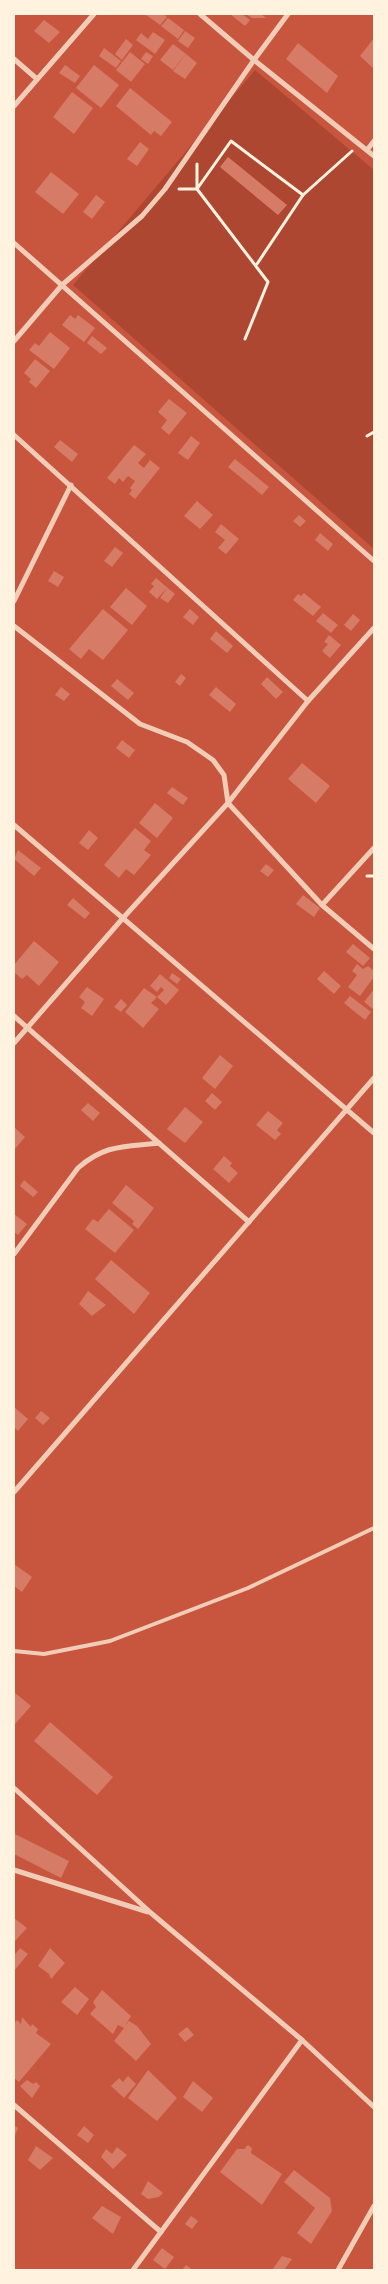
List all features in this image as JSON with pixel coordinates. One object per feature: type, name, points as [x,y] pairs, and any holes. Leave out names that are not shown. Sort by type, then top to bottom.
[{"type":"street","points":[[14,106],[94,14]]},
{"type":"street","points":[[200,14],[374,156]]},
{"type":"street","points":[[14,341],[62,284],[142,216],[165,189],[288,14]]},
{"type":"street","points":[[14,59],[37,79]]},
{"type":"street","points":[[367,150],[374,141]]},
{"type":"street","points":[[14,243],[374,561]]},
{"type":"street","points":[[14,436],[71,485],[308,701]]},
{"type":"street","points":[[14,601],[71,485]]},
{"type":"street","points":[[14,626],[140,724],[187,742],[214,760],[224,775],[228,803],[322,905],[374,949]]},
{"type":"street","points":[[14,1043],[122,918],[228,803],[308,701],[374,628]]},
{"type":"street","points":[[14,825],[374,1132]]},
{"type":"street","points":[[322,905],[374,848]]},
{"type":"street","points":[[14,1016],[249,1222]]},
{"type":"street","points":[[14,1492],[374,1078]]},
{"type":"street","points":[[14,1254],[78,1168],[91,1156],[111,1148],[159,1143]]},
{"type":"street","points":[[14,1788],[151,1913],[302,2040],[374,2107]]},
{"type":"street","points":[[14,1870],[151,1913]]},
{"type":"street","points":[[133,2270],[302,2040]]},
{"type":"street","points":[[14,2106],[161,2232]]},
{"type":"street","points":[[338,2270],[374,2206]]},
{"type":"lane","points":[[14,1651],[44,1654],[110,1641],[248,1588],[374,1528]]},
{"type":"path","points":[[197,189],[231,140],[303,195]]},
{"type":"path","points":[[257,264],[286,224],[303,195],[360,144]]},
{"type":"path","points":[[196,145],[197,189],[257,264],[268,282],[245,339]]},
{"type":"path","points":[[165,189],[197,189]]},
{"type":"path","points":[[368,436],[374,432]]},
{"type":"path","points":[[367,876],[374,876]]},
{"type":"shaded area","points":[[255,70],[374,170],[374,549],[73,285]]},
{"type":"building","points":[[145,14],[163,14],[167,17],[160,25]]},
{"type":"building","points":[[230,14],[242,14],[250,20],[245,26]]},
{"type":"building","points":[[246,14],[261,14],[266,18],[252,18]]},
{"type":"building","points":[[168,18],[184,30],[178,39],[161,26]]},
{"type":"building","points":[[44,20],[60,32],[49,43],[34,31]]},
{"type":"building","points":[[185,31],[195,38],[188,48],[178,41]]},
{"type":"building","points":[[153,32],[165,40],[155,54],[136,40],[141,33],[148,39]]},
{"type":"building","points":[[374,38],[374,69],[360,56]]},
{"type":"building","points":[[126,39],[133,45],[122,60],[115,54]]},
{"type":"building","points":[[298,43],[338,76],[327,93],[286,59]]},
{"type":"building","points":[[173,44],[186,54],[173,70],[160,60]]},
{"type":"building","points":[[104,48],[121,61],[116,68],[99,56]]},
{"type":"building","points":[[130,52],[145,64],[131,82],[116,70]]},
{"type":"building","points":[[146,52],[153,56],[148,64],[141,59]]},
{"type":"building","points":[[186,54],[197,63],[185,79],[173,71]]},
{"type":"building","points":[[65,65],[80,76],[75,83],[59,73]]},
{"type":"building","points":[[94,65],[119,85],[101,108],[76,88]]},
{"type":"building","points":[[130,88],[172,122],[161,136],[154,131],[151,135],[116,106]]},
{"type":"building","points":[[72,92],[93,108],[74,134],[53,117]]},
{"type":"building","points":[[140,142],[149,149],[137,166],[127,159]]},
{"type":"building","points":[[228,157],[287,205],[278,215],[220,167]]},
{"type":"building","points":[[51,172],[79,194],[63,214],[35,192]]},
{"type":"building","points":[[96,195],[105,202],[92,219],[83,212]]},
{"type":"building","points":[[70,315],[75,319],[78,315],[95,328],[84,342],[62,325]]},
{"type":"building","points":[[50,332],[70,348],[54,369],[29,350],[35,343],[39,346]]},
{"type":"building","points":[[92,336],[107,348],[101,354],[87,343]]},
{"type":"building","points":[[35,359],[50,371],[36,388],[29,382],[31,379],[24,373]]},
{"type":"building","points":[[169,399],[187,413],[169,435],[161,428],[167,420],[158,412]]},
{"type":"building","points":[[191,436],[200,443],[188,460],[178,453]]},
{"type":"building","points":[[60,440],[78,454],[72,462],[54,447]]},
{"type":"building","points":[[134,445],[146,454],[138,463],[144,468],[150,460],[160,468],[135,499],[129,494],[132,490],[130,488],[135,481],[128,476],[123,482],[119,478],[115,484],[107,478]]},
{"type":"building","points":[[235,459],[269,487],[262,495],[228,467]]},
{"type":"building","points":[[197,501],[213,515],[200,529],[184,516]]},
{"type":"building","points":[[299,515],[306,521],[300,527],[293,521]]},
{"type":"building","points":[[221,524],[239,539],[226,554],[218,548],[225,540],[215,532]]},
{"type":"building","points":[[320,533],[333,544],[328,551],[315,540]]},
{"type":"building","points":[[115,547],[123,553],[112,567],[104,561]]},
{"type":"building","points":[[54,571],[64,577],[58,587],[48,581]]},
{"type":"building","points":[[156,578],[175,594],[168,603],[160,598],[167,588],[157,599],[149,592],[154,586],[151,584]]},
{"type":"building","points":[[126,588],[147,606],[132,625],[110,607]]},
{"type":"building","points":[[304,593],[321,607],[313,616],[293,600],[298,594],[301,596]]},
{"type":"building","points":[[103,609],[128,630],[103,660],[89,649],[81,659],[69,649]]},
{"type":"building","points":[[190,609],[199,617],[193,625],[183,617]]},
{"type":"building","points":[[323,613],[338,625],[331,633],[316,621]]},
{"type":"building","points":[[353,614],[360,620],[351,631],[344,625]]},
{"type":"building","points":[[216,631],[233,646],[227,653],[210,639]]},
{"type":"building","points":[[329,635],[341,645],[330,658],[322,651],[328,644],[324,642]]},
{"type":"building","points":[[181,674],[186,678],[180,686],[175,682]]},
{"type":"building","points":[[267,677],[283,692],[276,699],[261,684]]},
{"type":"building","points":[[117,679],[134,693],[128,700],[111,686]]},
{"type":"building","points":[[61,687],[70,694],[64,701],[55,695]]},
{"type":"building","points":[[216,687],[236,704],[230,712],[209,695]]},
{"type":"building","points":[[122,740],[135,750],[129,758],[116,748]]},
{"type":"building","points":[[302,763],[330,786],[316,803],[288,779]]},
{"type":"building","points":[[172,787],[188,798],[183,805],[167,793]]},
{"type":"building","points":[[155,803],[173,818],[157,838],[139,823]]},
{"type":"building","points":[[135,828],[151,841],[144,850],[151,855],[134,875],[126,869],[119,878],[104,865]]},
{"type":"building","points":[[89,830],[98,838],[88,850],[79,843]]},
{"type":"building","points":[[18,850],[41,868],[34,876],[14,859]]},
{"type":"building","points":[[266,864],[274,870],[268,877],[260,871]]},
{"type":"building","points":[[303,895],[320,908],[314,917],[296,904]]},
{"type":"building","points":[[73,898],[90,913],[85,919],[67,905]]},
{"type":"building","points":[[34,941],[59,962],[39,986],[27,975],[22,979],[14,972],[14,965]]},
{"type":"building","points":[[353,944],[370,958],[363,966],[346,952]]},
{"type":"building","points":[[357,964],[363,969],[368,966],[374,971],[374,977],[360,996],[348,987],[357,975],[352,971]]},
{"type":"building","points":[[324,971],[341,986],[334,994],[317,979]]},
{"type":"building","points":[[172,973],[181,979],[177,984],[169,978]]},
{"type":"building","points":[[160,974],[179,990],[166,1005],[157,997],[164,990],[161,987],[157,992],[150,986]]},
{"type":"building","points":[[87,987],[104,999],[92,1016],[81,1008],[85,1002],[79,997]]},
{"type":"building","points":[[144,988],[157,997],[151,1003],[159,1009],[143,1028],[125,1012]]},
{"type":"building","points":[[374,989],[374,1010],[364,1002]]},
{"type":"building","points":[[350,996],[371,1012],[365,1020],[344,1003]]},
{"type":"building","points":[[121,999],[127,1005],[121,1012],[114,1007]]},
{"type":"building","points":[[220,1055],[233,1066],[215,1089],[202,1078]]},
{"type":"building","points":[[212,1093],[222,1102],[215,1110],[205,1101]]},
{"type":"building","points":[[88,1103],[100,1113],[93,1121],[81,1110]]},
{"type":"building","points":[[185,1107],[203,1122],[185,1143],[167,1129]]},
{"type":"building","points":[[268,1111],[283,1123],[277,1130],[281,1134],[275,1140],[256,1125]]},
{"type":"building","points":[[14,1127],[25,1137],[14,1150]]},
{"type":"building","points":[[224,1156],[232,1163],[230,1166],[238,1173],[229,1183],[213,1169]]},
{"type":"building","points":[[24,1180],[38,1192],[33,1197],[20,1186]]},
{"type":"building","points":[[126,1185],[154,1208],[138,1229],[132,1224],[134,1221],[112,1203]]},
{"type":"building","points":[[109,1209],[134,1230],[115,1253],[85,1229],[93,1219],[98,1222]]},
{"type":"building","points":[[14,1214],[27,1224],[18,1235],[14,1232]]},
{"type":"building","points":[[111,1260],[150,1293],[134,1314],[95,1279]]},
{"type":"building","points":[[88,1291],[106,1305],[92,1316],[79,1304]]},
{"type":"building","points":[[14,1407],[28,1419],[18,1431],[14,1427]]},
{"type":"building","points":[[41,1411],[50,1418],[43,1425],[35,1418]]},
{"type":"building","points":[[14,1564],[32,1577],[22,1592],[14,1586]]},
{"type":"building","points":[[14,1692],[31,1706],[15,1724],[14,1723]]},
{"type":"building","points":[[50,1722],[113,1777],[97,1795],[34,1741]]},
{"type":"building","points":[[15,1834],[69,1861],[61,1878],[14,1854]]},
{"type":"building","points":[[14,1918],[27,1928],[14,1942]]},
{"type":"building","points":[[20,1948],[28,1954],[14,1971],[14,1956]]},
{"type":"building","points":[[50,1948],[65,1963],[51,1979],[49,1974],[38,1966]]},
{"type":"building","points":[[75,1987],[89,1999],[77,2015],[61,2002]]},
{"type":"building","points":[[102,1990],[131,2016],[125,2026],[129,2021],[137,2026],[151,2044],[136,2061],[114,2041],[124,2028],[118,2025],[113,2034],[90,2014],[96,2007],[93,2002]]},
{"type":"building","points":[[22,2017],[31,2027],[32,2024],[38,2029],[36,2033],[51,2044],[19,2082],[14,2078],[14,2023],[17,2020],[21,2024]]},
{"type":"building","points":[[187,2027],[194,2035],[185,2042],[178,2034]]},
{"type":"building","points":[[148,2070],[177,2098],[157,2121],[128,2098]]},
{"type":"building","points":[[128,2076],[136,2084],[124,2098],[111,2086],[119,2078],[123,2082]]},
{"type":"building","points":[[27,2080],[33,2084],[36,2082],[40,2086],[32,2098],[20,2086]]},
{"type":"building","points":[[193,2081],[213,2098],[202,2112],[183,2097]]},
{"type":"building","points":[[14,2125],[18,2128],[14,2137]]},
{"type":"building","points":[[84,2126],[94,2135],[88,2143],[77,2135]]},
{"type":"building","points":[[248,2145],[252,2148],[251,2153],[282,2174],[262,2205],[220,2172],[237,2149],[244,2149]]},
{"type":"building","points":[[36,2146],[53,2158],[40,2170],[28,2160]]},
{"type":"building","points":[[117,2147],[127,2155],[113,2169],[101,2157],[106,2149],[112,2154]]},
{"type":"building","points":[[294,2170],[330,2198],[332,2211],[311,2244],[297,2233],[315,2208],[284,2182]]},
{"type":"building","points":[[148,2181],[163,2193],[159,2197],[148,2199],[141,2194]]},
{"type":"building","points":[[102,2206],[121,2217],[113,2234],[92,2218]]},
{"type":"building","points":[[191,2216],[198,2221],[192,2229],[185,2224]]},
{"type":"building","points":[[162,2248],[174,2257],[165,2269],[153,2260]]},
{"type":"building","points":[[282,2256],[292,2259],[284,2270],[272,2270]]},
{"type":"building","points":[[186,2265],[193,2270],[182,2270]]}]
